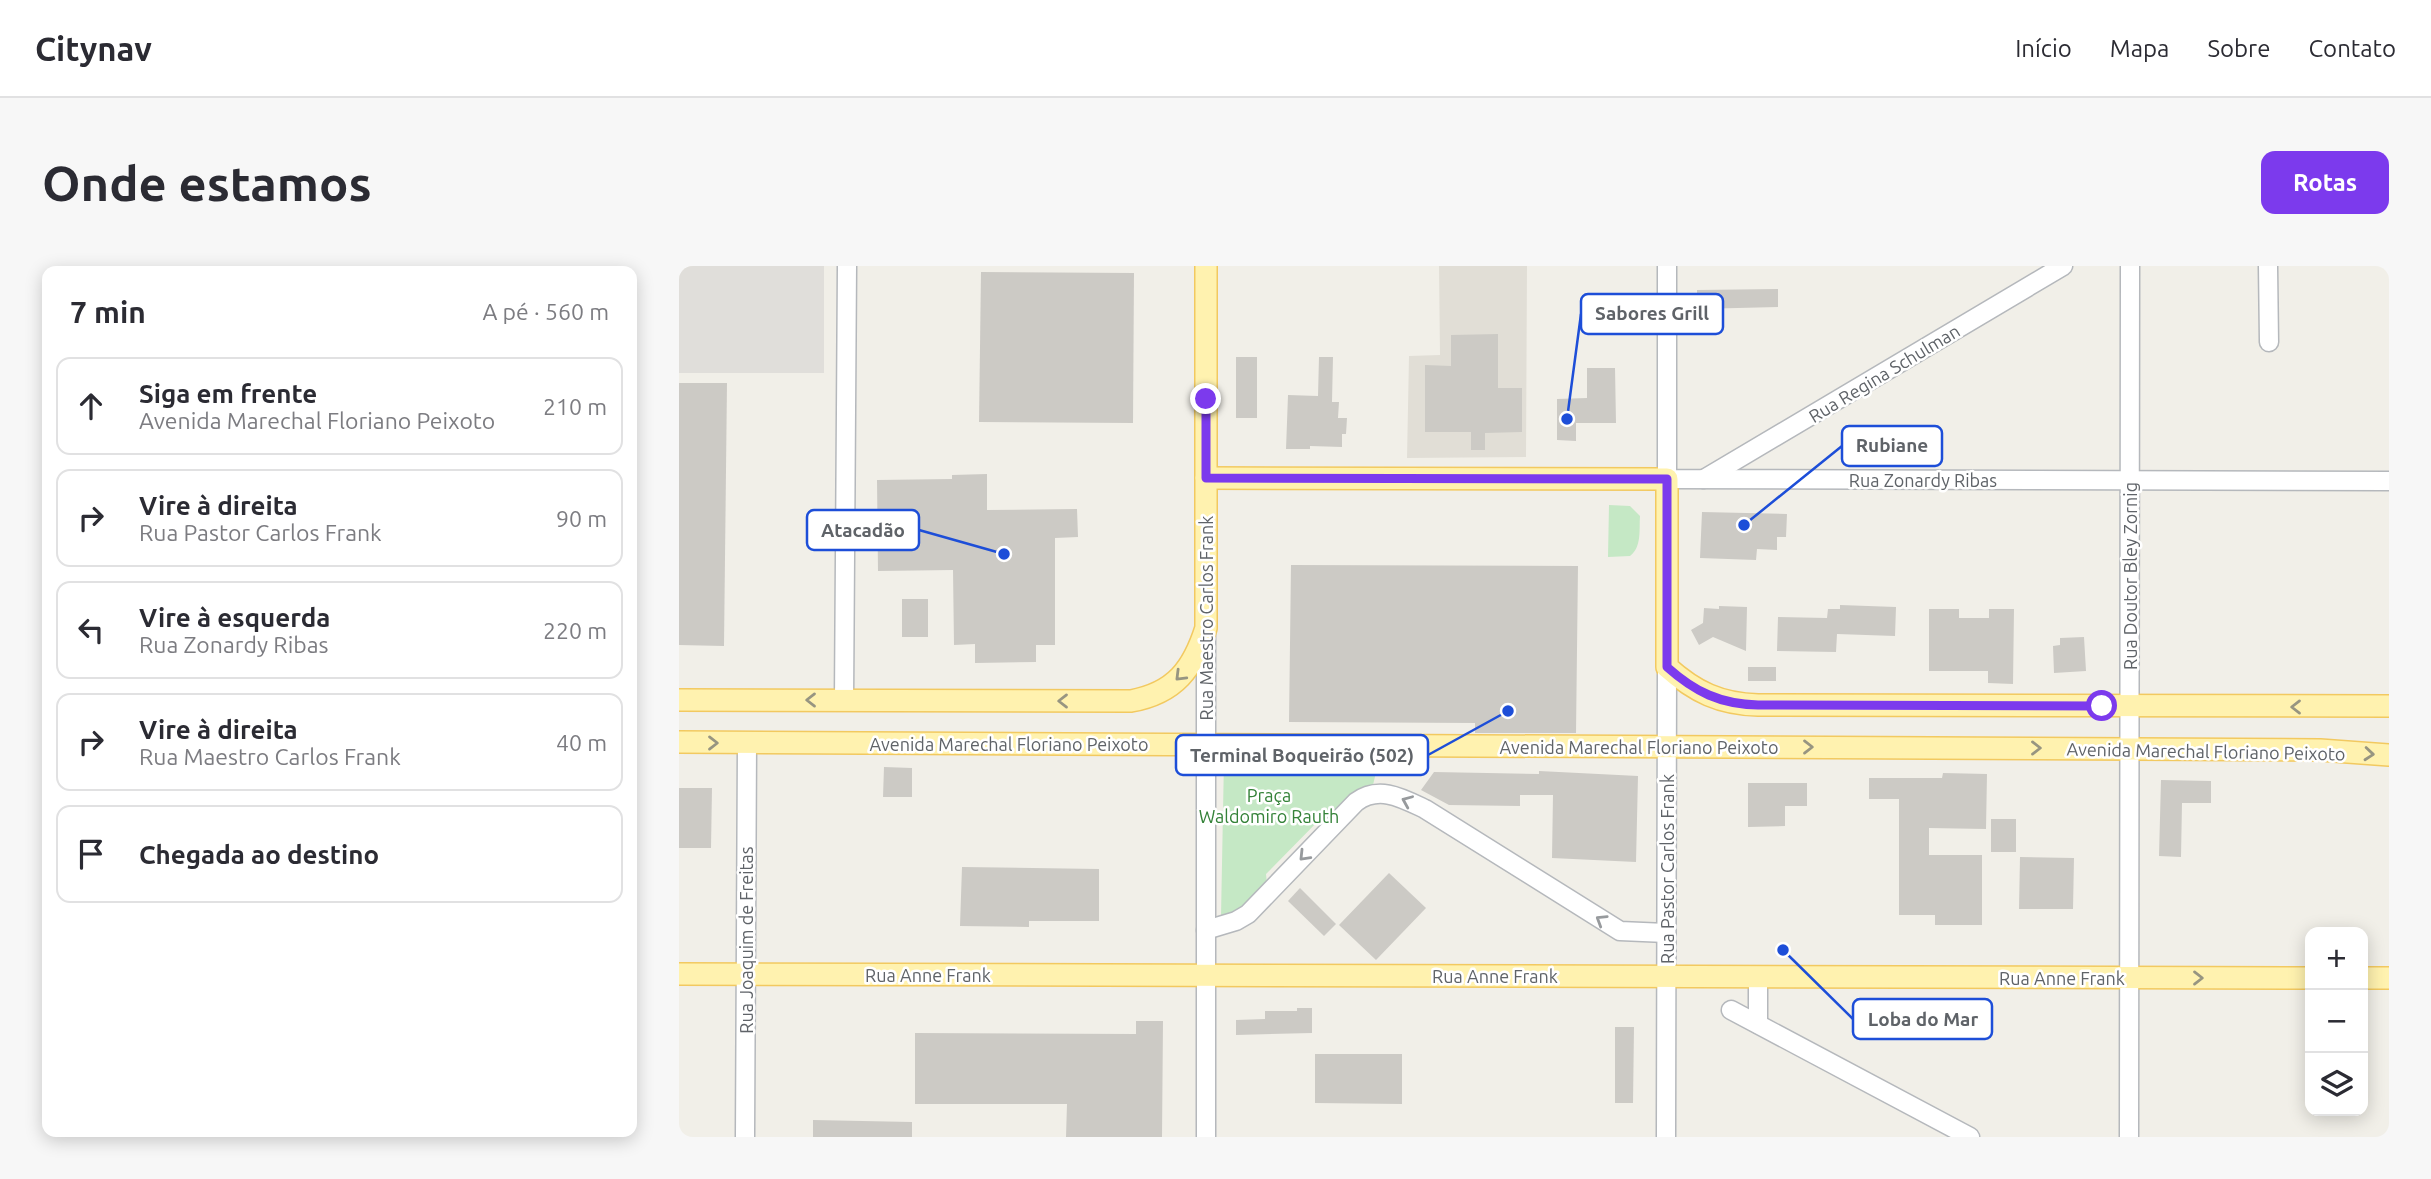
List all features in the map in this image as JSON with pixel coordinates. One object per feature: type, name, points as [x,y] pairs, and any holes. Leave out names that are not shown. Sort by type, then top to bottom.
[{"type":"main road","name":"Rua Maestro Carlos Frank","points":[[1206,266],[1206,628]]},
{"type":"main road","name":"Rua Zonardy Ribas","points":[[1206,478],[1667,479]]},
{"type":"main road","name":"Rua Pastor Carlos Frank","points":[[1667,479],[1667,667]]},
{"type":"main road","points":[[679,700],[1131,701],[1168,688],[1186,671],[1199,650],[1206,628]]},
{"type":"main road","points":[[1667,667],[1693,688],[1708,696],[1741,704],[2389,706]]},
{"type":"main road","name":"Avenida Marechal Floriano Peixoto","points":[[679,743],[1206,734],[1667,747],[2320,750],[2389,755]]},
{"type":"main road","name":"Rua Anne Frank","points":[[679,974],[2305,978]]},
{"type":"main road","points":[[2368,978],[2389,978]]},
{"type":"street","points":[[845,700],[846,266]]},
{"type":"street","name":"Rua Pastor Carlos Frank","points":[[1667,266],[1667,479]]},
{"type":"street","name":"Rua Regina Schulman","points":[[1704,479],[2063,266]]},
{"type":"street","name":"Rua Doutor Bley Zornig","points":[[2129,1137],[2130,266]]},
{"type":"street","points":[[2268,266],[2269,342]]},
{"type":"street","name":"Rua Zonardy Ribas","points":[[1667,479],[2389,481]]},
{"type":"street","name":"Rua Maestro Carlos Frank","points":[[1206,628],[1206,1137]]},
{"type":"street","name":"Rua Pastor Carlos Frank","points":[[1666,1137],[1667,667]]},
{"type":"street","name":"Rua Joaquim de Freitas","points":[[745,1137],[747,743]]},
{"type":"street","points":[[1206,929],[1236,921],[1248,914],[1356,802],[1371,793],[1394,796],[1425,809],[1620,931],[1667,933]]},
{"type":"street","points":[[1758,977],[1758,1024]]},
{"type":"street","points":[[1731,1010],[1969,1137]]},
{"type":"shaded area","points":[[679,266],[824,266],[824,373],[679,373]]},
{"type":"shaded area","points":[[1439,266],[1527,266],[1526,457],[1407,458],[1409,356],[1440,355]]},
{"type":"green space","points":[[1609,505],[1630,506],[1640,516],[1638,543],[1630,556],[1608,557]]},
{"type":"green space","name":"Praça Waldomiro Rauth","points":[[1224,759],[1379,760],[1373,785],[1357,791],[1337,808],[1325,814],[1266,874],[1267,884],[1257,895],[1241,908],[1221,917]]},
{"type":"building","points":[[981,272],[1134,273],[1133,423],[979,422]]},
{"type":"building","points":[[1778,289],[1778,307],[1697,309],[1697,290]]},
{"type":"building","points":[[1498,334],[1498,388],[1522,388],[1522,432],[1485,433],[1485,450],[1471,450],[1471,432],[1425,432],[1425,365],[1451,366],[1451,335]]},
{"type":"building","points":[[1236,357],[1257,357],[1257,418],[1236,418]]},
{"type":"building","points":[[1319,357],[1333,357],[1332,402],[1339,402],[1338,418],[1347,418],[1346,434],[1342,434],[1342,447],[1310,446],[1310,449],[1286,449],[1288,395],[1318,396]]},
{"type":"building","points":[[1587,368],[1615,368],[1616,423],[1576,423],[1576,441],[1557,440],[1557,399],[1587,398]]},
{"type":"building","points":[[679,383],[727,383],[724,646],[679,645]]},
{"type":"building","points":[[987,474],[987,510],[1077,509],[1078,537],[1055,538],[1055,645],[1036,645],[1036,662],[975,663],[975,644],[954,645],[953,570],[878,571],[877,480],[952,479],[952,475]]},
{"type":"building","points":[[1702,512],[1787,514],[1786,537],[1777,537],[1777,550],[1757,549],[1756,560],[1700,558]]},
{"type":"building","points":[[1291,565],[1578,566],[1576,733],[1475,733],[1475,723],[1289,722]]},
{"type":"building","points":[[902,599],[928,599],[928,637],[902,637]]},
{"type":"building","points":[[1840,605],[1896,607],[1895,636],[1837,634],[1836,652],[1777,651],[1778,617],[1827,618],[1828,609],[1840,609]]},
{"type":"building","points":[[1719,606],[1747,607],[1746,651],[1713,637],[1699,645],[1691,630],[1703,623],[1704,608],[1719,609]]},
{"type":"building","points":[[1929,609],[1959,609],[1959,618],[1989,618],[1989,609],[2014,609],[2013,684],[1988,683],[1988,671],[1929,671]]},
{"type":"building","points":[[2084,637],[2086,671],[2054,673],[2053,646],[2060,645],[2060,638]]},
{"type":"building","points":[[1748,667],[1776,667],[1776,681],[1748,681]]},
{"type":"building","points":[[884,767],[912,768],[912,797],[883,797]]},
{"type":"building","points":[[1539,771],[1638,776],[1636,862],[1552,858],[1553,795],[1520,795],[1520,806],[1449,805],[1421,790],[1434,772],[1539,774]]},
{"type":"building","points":[[1943,773],[1987,774],[1986,829],[1929,828],[1929,855],[1982,855],[1982,925],[1935,925],[1935,915],[1899,915],[1899,799],[1869,799],[1869,778],[1942,778]]},
{"type":"building","points":[[2161,780],[2211,781],[2211,803],[2182,803],[2181,857],[2159,856]]},
{"type":"building","points":[[1748,783],[1807,783],[1807,806],[1785,806],[1785,826],[1748,827]]},
{"type":"building","points":[[679,788],[712,788],[711,848],[679,848]]},
{"type":"building","points":[[1991,819],[2016,819],[2016,852],[1991,852]]},
{"type":"building","points":[[2020,857],[2074,858],[2073,909],[2019,909]]},
{"type":"building","points":[[962,867],[1099,869],[1099,921],[1029,921],[1029,927],[960,926]]},
{"type":"building","points":[[1389,873],[1426,908],[1376,960],[1339,925]]},
{"type":"building","points":[[1300,888],[1336,924],[1324,936],[1288,901]]},
{"type":"building","points":[[1297,1008],[1312,1008],[1312,1033],[1236,1035],[1236,1020],[1265,1019],[1265,1011],[1297,1011]]},
{"type":"building","points":[[1136,1021],[1163,1021],[1162,1137],[1066,1137],[1067,1104],[915,1104],[915,1033],[1136,1034]]},
{"type":"building","points":[[1615,1027],[1634,1027],[1633,1103],[1615,1103]]},
{"type":"building","points":[[1315,1054],[1402,1054],[1402,1104],[1315,1103]]},
{"type":"building","points":[[813,1120],[912,1122],[912,1137],[813,1137]]},
{"type":"place","name":"Sabores Grill","points":[[1567,419]]},
{"type":"place","name":"Rubiane","points":[[1744,525]]},
{"type":"place","name":"Atacadão","points":[[1004,554]]},
{"type":"place","name":"Terminal Boqueirão (502)","points":[[1508,711]]},
{"type":"place","name":"Loba do Mar","points":[[1783,950]]},
{"type":"route","points":[[1206,399],[1206,478],[1667,479],[1667,667],[1693,688],[1722,701],[1758,705],[2102,706]]}]
